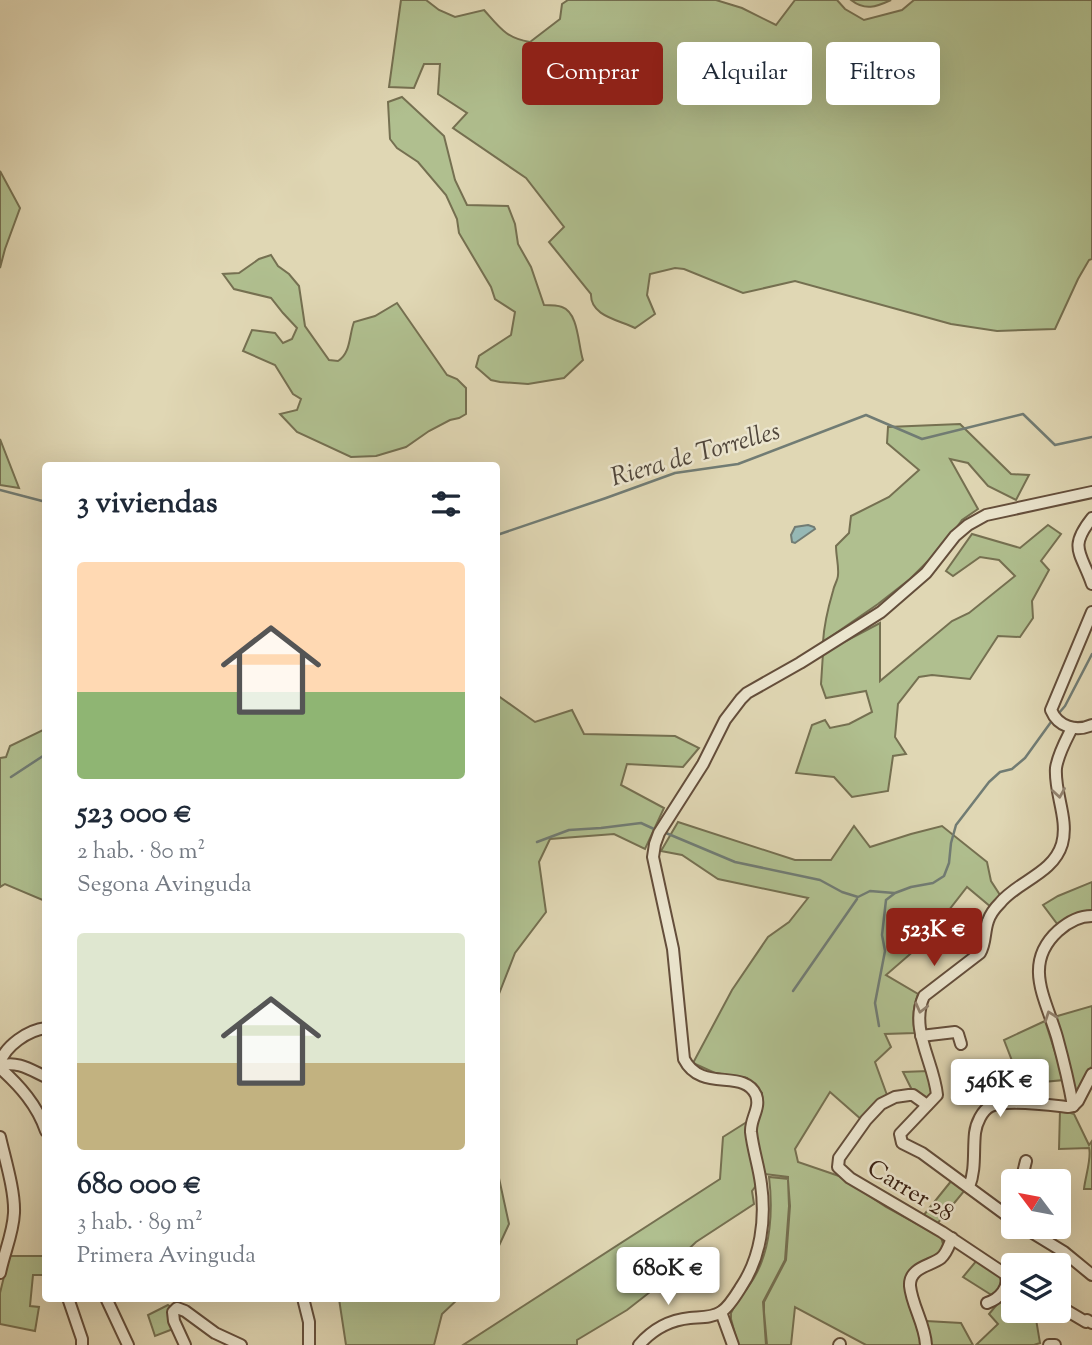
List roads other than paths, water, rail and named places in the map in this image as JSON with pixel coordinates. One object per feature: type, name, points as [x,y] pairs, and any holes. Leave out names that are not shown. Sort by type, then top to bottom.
[{"type":"street","points":[[639,1345],[665,1325],[721,1312],[738,1293],[751,1272],[762,1226],[761,1184],[751,1131],[757,1100],[747,1085],[697,1075],[686,1065],[684,1059],[673,949],[653,857],[656,838],[703,764],[729,714],[747,693],[881,612],[926,573],[956,536],[974,521],[986,515],[1092,492]]},
{"type":"street","points":[[1092,518],[1077,544],[1092,584]]},
{"type":"street","points":[[1092,612],[1052,706],[1052,712],[1061,725],[1083,729],[1092,725]]},
{"type":"street","points":[[1001,1211],[922,1153],[902,1143],[900,1134],[936,1099],[937,1091],[918,1018],[925,994],[980,953],[988,922],[1000,903],[1050,864],[1060,850],[1064,830],[1056,769],[1072,728]]},
{"type":"street","points":[[1073,1106],[1056,1034],[1040,989],[1039,967],[1043,950],[1055,934],[1073,921],[1092,916]]},
{"type":"street","points":[[0,1066],[5,1052],[33,1031],[42,1029]]},
{"type":"street","points":[[921,1036],[955,1032],[961,1044]]},
{"type":"street","points":[[0,1066],[15,1064],[42,1075]]},
{"type":"street","points":[[0,1066],[24,1091],[42,1121]]},
{"type":"street","points":[[969,1187],[973,1176],[975,1131],[987,1108],[1006,1103],[1073,1106],[1092,1074]]},
{"type":"street","name":"Carrer 28","points":[[927,1105],[913,1095],[886,1101],[870,1115],[846,1147],[839,1158],[838,1167],[850,1178],[952,1238],[1001,1271]]},
{"type":"street","points":[[0,1137],[14,1213],[12,1231],[0,1273]]},
{"type":"street","points":[[1024,1169],[1026,1160]]},
{"type":"street","points":[[926,1345],[925,1332],[910,1282],[918,1270],[943,1256],[952,1238]]},
{"type":"street","points":[[1043,1239],[1092,1275]]},
{"type":"street","name":"Carrer 28","points":[[987,1303],[996,1300],[1001,1294]]},
{"type":"street","points":[[69,1302],[82,1345]]},
{"type":"street","points":[[108,1302],[128,1345]]},
{"type":"street","points":[[304,1302],[309,1322],[309,1345]]},
{"type":"street","points":[[185,1345],[173,1315],[177,1308],[224,1338],[241,1345]]},
{"type":"street","points":[[721,1312],[733,1345]]},
{"type":"street","points":[[1071,1313],[1092,1323]]},
{"type":"street","points":[[1049,1345],[1055,1345]]},
{"type":"water","points":[[808,525],[815,529],[795,543],[792,542],[791,535],[795,527]]},
{"type":"waterway","name":"Riera de Torrelles","points":[[500,534],[675,473],[738,464],[866,415],[922,439],[1023,414],[1055,445],[1092,437]]},
{"type":"waterway","points":[[0,490],[42,501]]},
{"type":"waterway","points":[[1059,713],[1092,654]]},
{"type":"waterway","points":[[879,1026],[875,1003],[885,951],[882,935],[886,900],[895,893],[933,883],[944,876],[956,825],[989,782],[1000,772],[1012,769],[1025,758],[1051,722]]},
{"type":"waterway","points":[[11,777],[42,757]]},
{"type":"waterway","points":[[537,842],[569,830],[641,823],[654,829]]},
{"type":"waterway","points":[[666,833],[735,862],[820,880],[858,897],[870,891],[894,893]]},
{"type":"waterway","points":[[793,991],[857,899]]}]
